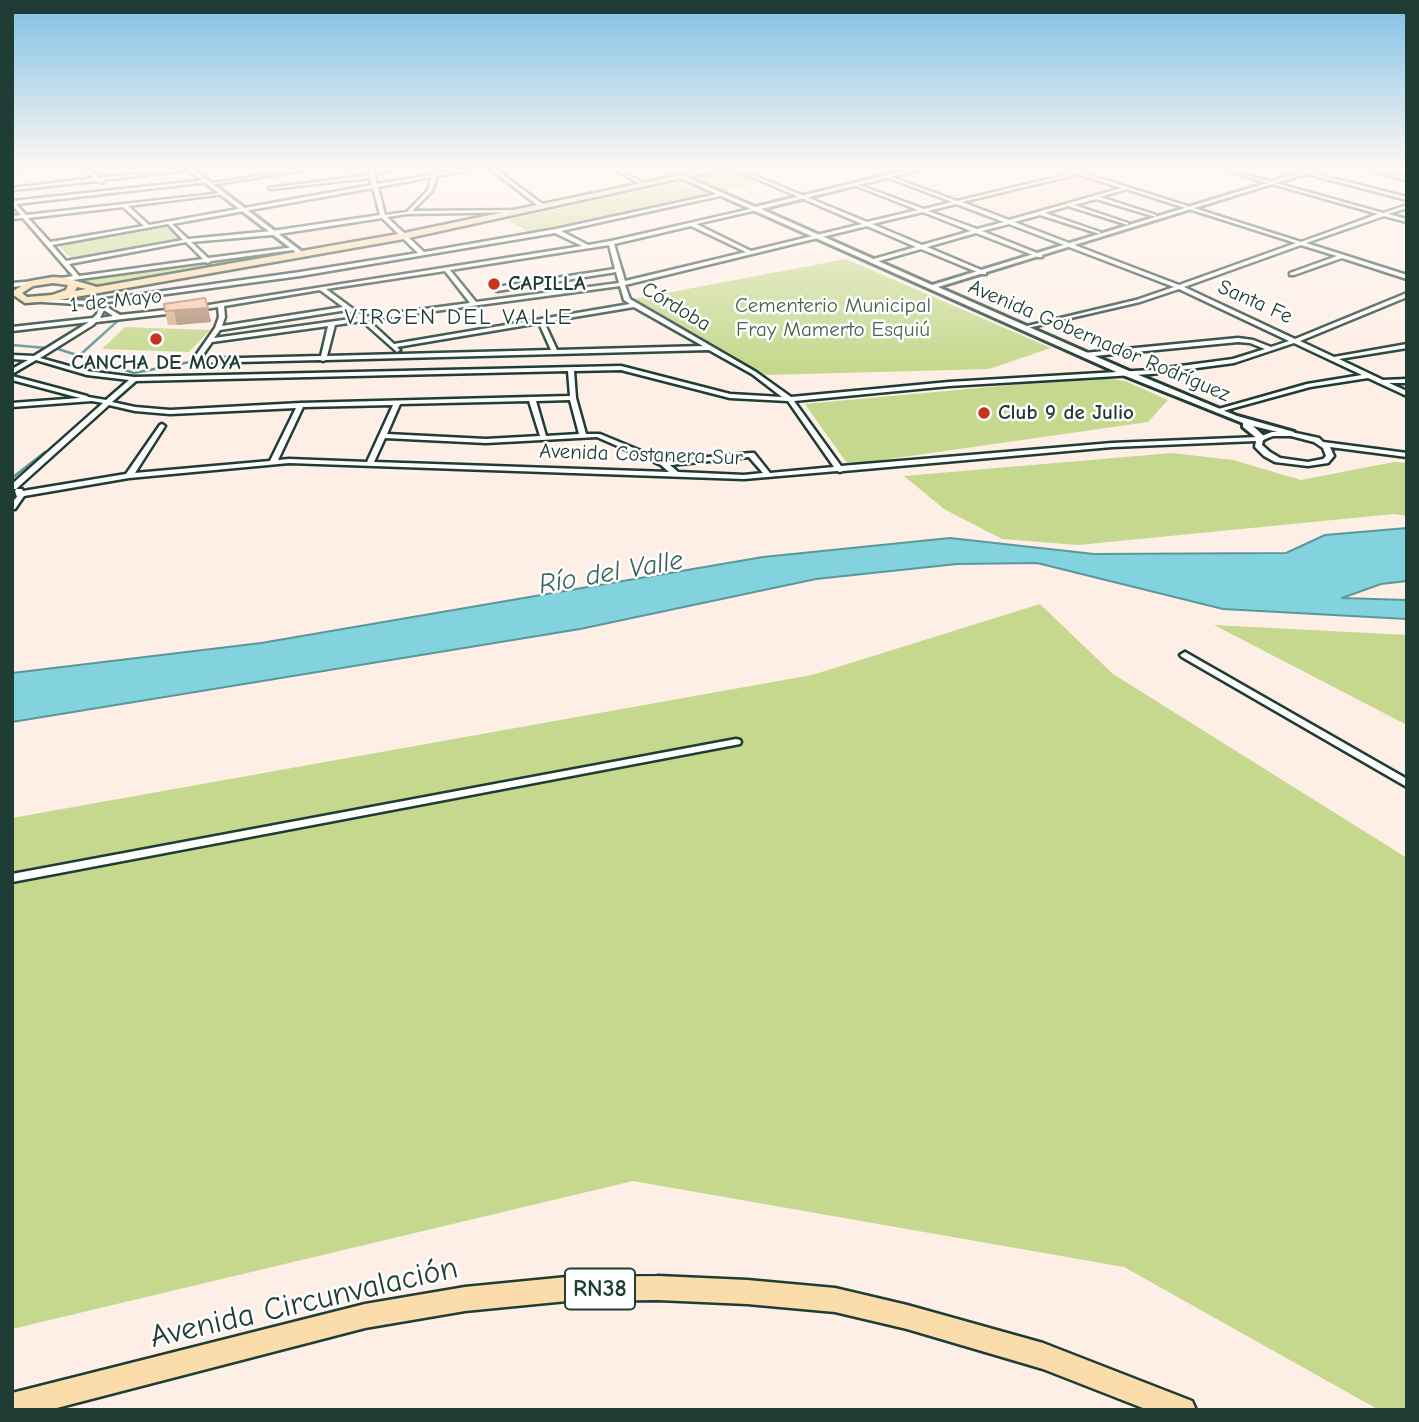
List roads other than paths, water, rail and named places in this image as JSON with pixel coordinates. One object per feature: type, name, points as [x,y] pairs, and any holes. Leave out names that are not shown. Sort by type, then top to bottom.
[{"type":"main road","points":[[12,304],[270,261],[297,251],[333,250],[412,234]]},
{"type":"main road","points":[[12,287],[76,281],[103,289],[152,282]]},
{"type":"main road","points":[[53,298],[70,292],[76,281]]},
{"type":"main road","points":[[33,283],[16,293],[20,298],[36,301]]},
{"type":"main road","name":"Avenida Circunvalación","points":[[12,1406],[365,1316],[466,1299],[567,1289],[657,1288],[835,1300],[907,1317],[1043,1356],[1183,1410]]},
{"type":"street","points":[[39,234],[65,263],[76,281],[297,251]]},
{"type":"street","points":[[48,244],[105,234]]},
{"type":"street","points":[[178,234],[208,261]]},
{"type":"street","points":[[65,263],[184,241],[257,234]]},
{"type":"street","points":[[274,234],[297,251]]},
{"type":"street","points":[[36,301],[94,302],[536,234]]},
{"type":"street","points":[[563,234],[587,247]]},
{"type":"street","name":"1 de Mayo","points":[[12,329],[221,305],[587,247],[647,234]]},
{"type":"street","points":[[713,234],[752,253]]},
{"type":"street","name":"Avenida Gobernador Rodríguez","points":[[810,234],[1217,411],[1291,434]]},
{"type":"street","points":[[210,340],[621,284],[826,234]]},
{"type":"street","points":[[892,234],[981,272]]},
{"type":"street","points":[[872,261],[968,234]]},
{"type":"street","points":[[983,234],[1036,255]]},
{"type":"street","name":"Santa Fe","points":[[1044,234],[1180,287],[1407,394]]},
{"type":"street","points":[[1070,244],[1095,234]]},
{"type":"street","points":[[932,287],[1101,234]]},
{"type":"street","points":[[1270,234],[1407,277]]},
{"type":"street","points":[[1025,328],[1128,303],[1180,287],[1329,234]]},
{"type":"street","points":[[404,236],[422,253]]},
{"type":"street","name":"Córdoba","points":[[611,243],[627,300],[790,399]]},
{"type":"street","points":[[1292,274],[1341,257]]},
{"type":"street","points":[[446,268],[474,304]]},
{"type":"street","points":[[497,289],[617,270]]},
{"type":"street","points":[[322,289],[395,345],[400,356]]},
{"type":"street","points":[[12,357],[34,358],[87,373],[134,379],[621,368],[730,396],[790,399],[949,384],[1126,373],[1234,361],[1297,340],[1407,295]]},
{"type":"street","points":[[94,302],[121,318]]},
{"type":"street","points":[[12,372],[96,320],[102,305]]},
{"type":"street","points":[[221,305],[222,317],[218,328],[195,360],[709,348]]},
{"type":"street","points":[[395,345],[634,305]]},
{"type":"street","points":[[218,328],[348,308]]},
{"type":"street","points":[[541,321],[557,352],[562,369]]},
{"type":"street","points":[[323,359],[332,323]]},
{"type":"street","points":[[1084,355],[1238,340],[1251,341],[1272,349]]},
{"type":"street","points":[[1336,359],[1407,346]]},
{"type":"street","points":[[571,368],[573,398],[583,435]]},
{"type":"street","points":[[1217,411],[1308,385],[1372,376]]},
{"type":"street","points":[[12,378],[110,404],[170,412],[301,405],[573,398]]},
{"type":"street","points":[[12,507],[21,494],[12,487],[110,404],[134,379]]},
{"type":"street","points":[[1382,380],[1407,381]]},
{"type":"street","points":[[12,405],[92,399]]},
{"type":"street","points":[[790,399],[840,470]]},
{"type":"street","points":[[532,400],[544,439]]},
{"type":"street","points":[[369,465],[398,402]]},
{"type":"street","points":[[273,462],[301,405]]},
{"type":"street","name":"Avenida Gobernador Rodríguez","points":[[1234,418],[1261,439]]},
{"type":"street","points":[[129,476],[162,426]]},
{"type":"street","points":[[1291,434],[1322,444],[1407,455]]},
{"type":"street","name":"Avenida Costanera Sur","points":[[21,494],[129,476],[273,462],[769,476],[1112,445],[1261,439],[1291,434]]},
{"type":"street","points":[[384,436],[486,441],[583,435],[607,437],[664,463],[675,474]]},
{"type":"street","points":[[1261,439],[1258,445],[1267,454],[1301,464],[1320,463],[1328,459],[1329,450],[1322,444]]},
{"type":"street","points":[[664,463],[751,454],[769,476]]},
{"type":"street","points":[[1185,654],[1407,784]]},
{"type":"street","points":[[12,878],[736,742]]},
{"type":"water","points":[[1407,528],[1407,581],[1381,584],[1342,598],[1407,600],[1407,619],[1223,609],[1037,563],[957,564],[816,579],[580,629],[12,722],[12,673],[261,643],[763,557],[950,538],[1094,554],[1286,553],[1325,535]]},
{"type":"waterway","points":[[81,354],[121,318]]},
{"type":"waterway","points":[[12,345],[47,348]]},
{"type":"waterway","points":[[58,349],[134,373],[195,361]]},
{"type":"waterway","points":[[12,478],[45,452]]},
{"type":"place","name":"CAPILLA","points":[[494,284]]},
{"type":"place","name":"CANCHA DE MOYA","points":[[156,339]]},
{"type":"place","name":"Club 9 de Julio","points":[[984,413]]},
{"type":"district","name":"VIRGEN DEL VALLE","points":[[459,317]]},
{"type":"park label","name":"Cementerio Municipal Fray Mamerto Esquiú","points":[[833,318]]},
{"type":"water label","name":"Río del Valle","points":[[611,573]]}]
